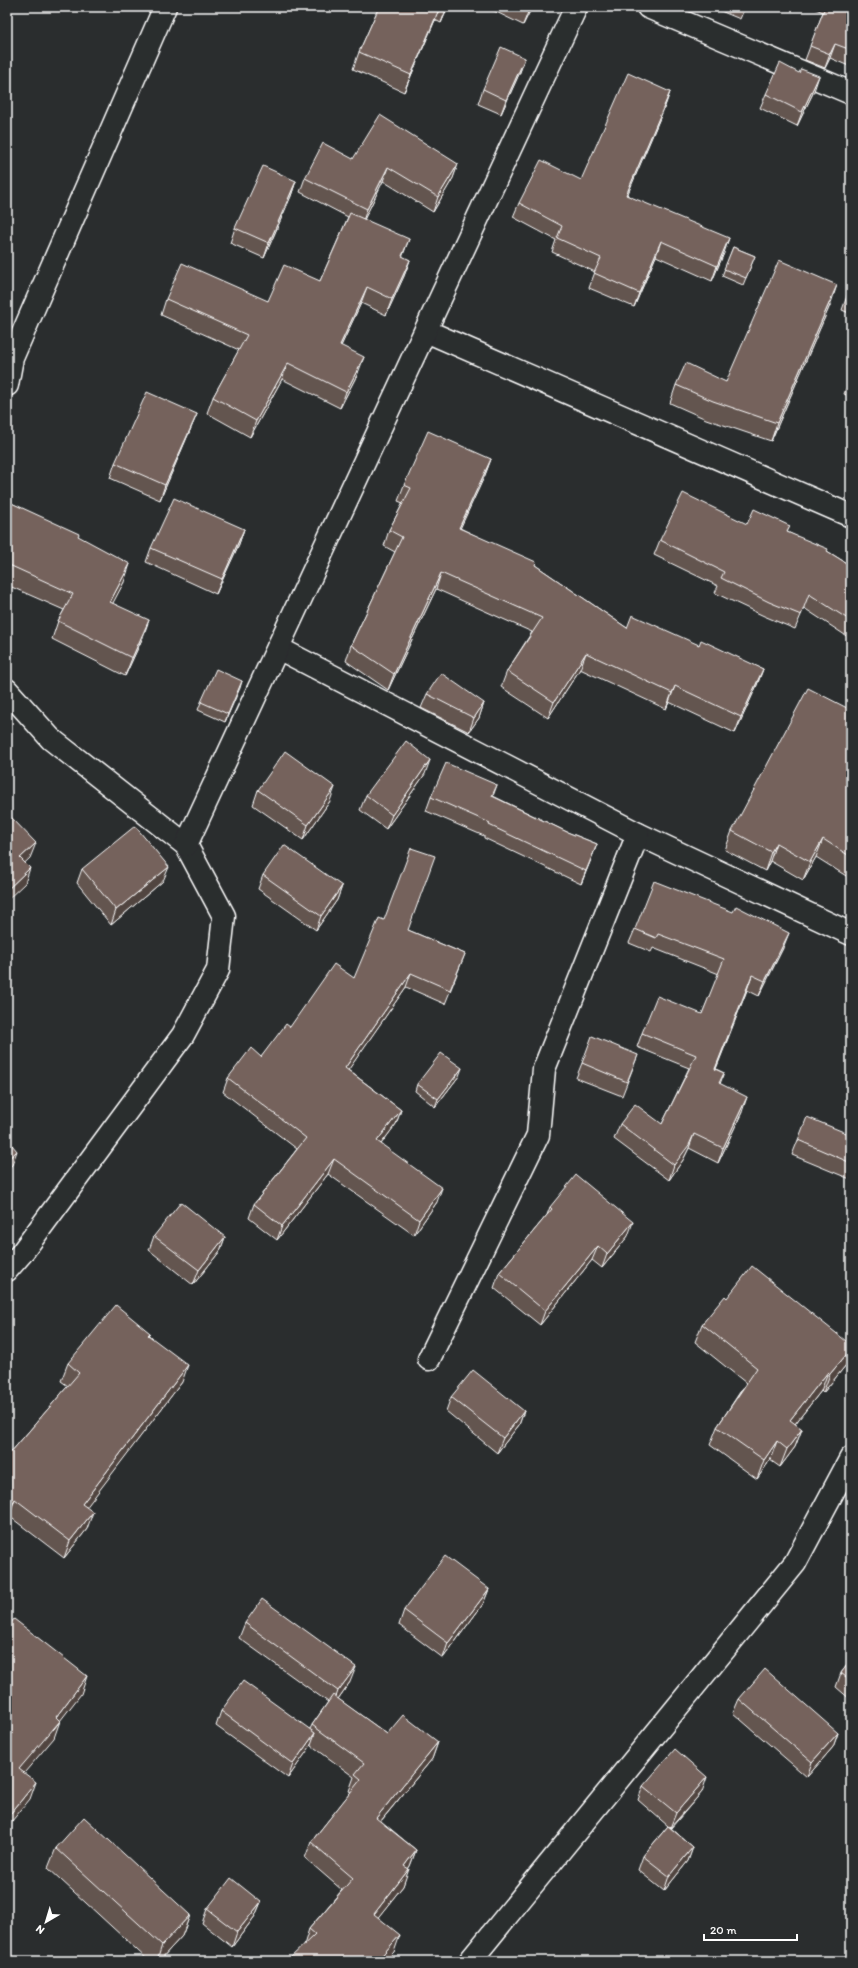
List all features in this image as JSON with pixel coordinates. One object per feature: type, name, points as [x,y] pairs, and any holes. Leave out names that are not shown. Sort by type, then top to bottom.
[{"type":"street","points":[[7,385],[12,358],[164,7]]},
{"type":"street","points":[[186,845],[576,7]]},
{"type":"street","points":[[648,7],[851,94]]},
{"type":"street","points":[[426,331],[851,516]]},
{"type":"street","points":[[278,648],[638,834],[851,934]]},
{"type":"street","points":[[7,690],[50,739],[186,845],[224,916],[218,970],[183,1035],[21,1254],[7,1270]]},
{"type":"street","points":[[429,1359],[538,1135],[544,1069],[638,834]]},
{"type":"street","points":[[470,1961],[795,1563],[851,1458]]},
{"type":"building","points":[[379,7],[440,7],[411,75],[359,52]]},
{"type":"building","points":[[825,7],[851,7],[851,50],[835,44],[830,54],[810,46]]},
{"type":"building","points":[[501,47],[525,58],[506,100],[483,89]]},
{"type":"building","points":[[780,63],[799,73],[801,69],[819,76],[802,112],[766,94]]},
{"type":"building","points":[[628,73],[670,92],[626,195],[729,238],[717,266],[661,241],[639,293],[594,273],[601,258],[557,238],[562,226],[519,203],[541,160],[581,180]]},
{"type":"building","points":[[380,115],[458,164],[438,197],[388,167],[367,209],[305,178],[323,143],[353,159]]},
{"type":"building","points":[[263,166],[296,181],[269,243],[235,228]]},
{"type":"building","points":[[350,213],[409,239],[402,256],[410,260],[392,299],[367,287],[340,345],[364,357],[346,392],[288,363],[256,421],[213,397],[247,335],[166,299],[182,263],[268,301],[284,265],[320,281]]},
{"type":"building","points":[[733,247],[755,256],[746,278],[724,269]]},
{"type":"building","points":[[779,260],[837,285],[777,423],[713,401],[676,385],[686,363],[726,382]]},
{"type":"building","points":[[851,287],[851,298],[847,296]]},
{"type":"building","points":[[147,392],[197,414],[165,485],[115,463]]},
{"type":"building","points":[[428,431],[491,459],[459,528],[536,562],[535,565],[627,628],[632,615],[699,645],[701,640],[763,669],[741,717],[675,686],[672,693],[586,653],[554,702],[507,671],[542,618],[441,573],[394,674],[351,645],[402,537],[389,530],[411,488],[404,485]]},
{"type":"building","points":[[683,493],[747,524],[754,509],[790,526],[787,532],[828,549],[827,551],[851,566],[851,621],[809,594],[801,615],[769,602],[721,578],[724,572],[660,540]]},
{"type":"building","points":[[174,498],[244,529],[222,579],[151,548]]},
{"type":"building","points":[[7,501],[79,534],[78,536],[130,564],[110,602],[149,620],[132,658],[58,621],[73,594],[7,564]]},
{"type":"building","points":[[216,669],[242,681],[228,714],[201,702]]},
{"type":"building","points":[[441,673],[484,703],[474,718],[427,694]]},
{"type":"building","points":[[808,688],[851,710],[851,857],[823,839],[810,862],[776,843],[771,852],[732,831]]},
{"type":"building","points":[[406,741],[430,760],[392,815],[366,795]]},
{"type":"building","points":[[285,751],[335,787],[308,825],[258,790]]},
{"type":"building","points":[[446,763],[497,785],[492,796],[567,832],[597,844],[586,871],[489,825],[490,823],[431,797]]},
{"type":"building","points":[[10,816],[36,843],[20,858],[30,868],[7,890],[7,818]]},
{"type":"building","points":[[135,826],[169,867],[116,910],[82,869]]},
{"type":"building","points":[[284,845],[342,886],[321,916],[263,875]]},
{"type":"building","points":[[411,848],[435,856],[408,930],[465,954],[450,990],[411,973],[345,1068],[401,1110],[377,1141],[442,1188],[419,1220],[334,1159],[282,1226],[254,1204],[306,1138],[228,1078],[251,1048],[261,1057],[286,1024],[290,1027],[334,964],[354,978],[379,918],[384,920]]},
{"type":"building","points":[[654,881],[733,912],[736,906],[789,933],[765,981],[752,975],[715,1069],[724,1073],[719,1083],[747,1097],[723,1148],[694,1134],[689,1145],[674,1165],[620,1124],[635,1104],[662,1124],[696,1055],[642,1033],[657,996],[702,1014],[724,959],[658,934],[656,938],[635,929]]},
{"type":"building","points":[[592,1036],[638,1055],[627,1082],[582,1063]]},
{"type":"building","points":[[441,1053],[462,1068],[438,1099],[417,1084]]},
{"type":"building","points":[[807,1117],[851,1135],[851,1163],[798,1140]]},
{"type":"building","points":[[7,1139],[17,1151],[7,1160]]},
{"type":"building","points":[[576,1175],[633,1222],[607,1254],[598,1246],[545,1311],[499,1273],[552,1209],[550,1207]]},
{"type":"building","points":[[181,1202],[225,1237],[199,1270],[154,1236]]},
{"type":"building","points":[[752,1266],[851,1345],[851,1349],[830,1374],[828,1372],[790,1420],[802,1429],[787,1449],[777,1441],[764,1460],[717,1427],[757,1368],[702,1324],[725,1296],[727,1298]]},
{"type":"building","points":[[116,1305],[150,1333],[148,1335],[188,1365],[82,1504],[93,1512],[70,1541],[15,1499],[7,1512],[7,1449],[11,1452],[79,1373],[68,1363]]},
{"type":"building","points":[[473,1370],[524,1411],[503,1438],[451,1397]]},
{"type":"building","points":[[445,1556],[489,1589],[448,1643],[404,1610]]},
{"type":"building","points":[[262,1599],[356,1667],[338,1691],[245,1623]]},
{"type":"building","points":[[14,1619],[87,1676],[56,1717],[60,1721],[19,1769],[36,1782],[7,1818],[7,1628]]},
{"type":"building","points":[[851,1660],[851,1681],[841,1673]]},
{"type":"building","points":[[765,1669],[838,1733],[812,1762],[739,1699]]},
{"type":"building","points":[[243,1681],[315,1733],[293,1764],[221,1711]]},
{"type":"building","points":[[333,1695],[387,1734],[403,1715],[438,1742],[376,1818],[416,1850],[404,1866],[409,1869],[374,1914],[400,1935],[377,1961],[287,1961],[315,1934],[309,1929],[353,1878],[311,1842],[361,1779],[355,1774],[364,1763],[312,1725]]},
{"type":"building","points":[[675,1749],[707,1777],[676,1813],[643,1786]]},
{"type":"building","points":[[84,1817],[190,1915],[162,1945],[56,1848]]},
{"type":"building","points":[[668,1826],[693,1847],[669,1876],[643,1856]]},
{"type":"building","points":[[231,1878],[261,1902],[237,1932],[207,1909]]}]
